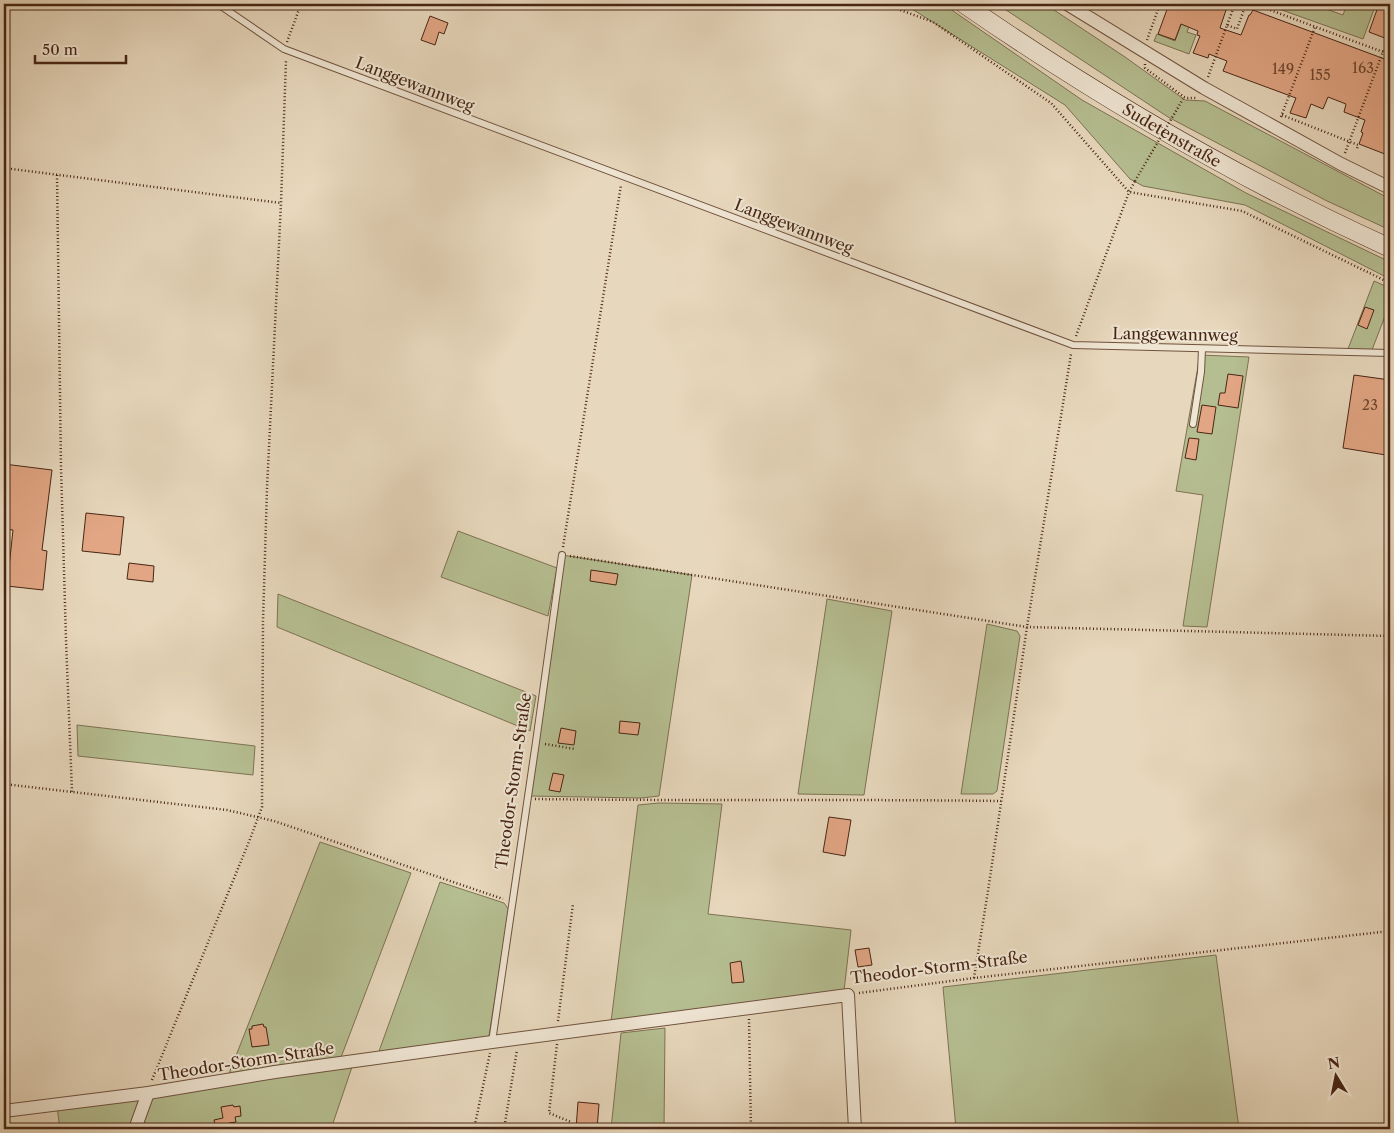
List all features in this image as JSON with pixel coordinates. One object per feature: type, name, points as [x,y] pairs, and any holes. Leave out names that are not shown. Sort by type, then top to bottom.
[{"type":"main road","name":"Sudetenstraße","points":[[964,4],[1024,45],[1153,124],[1256,182],[1390,248]]},
{"type":"street","points":[[1067,4],[1143,50],[1202,93],[1390,188]]},
{"type":"street","points":[[848,995],[855,1129]]},
{"type":"street","name":"Theodor-Storm-Straße","points":[[4,1111],[148,1093],[285,1071],[519,1038],[848,995]]},
{"type":"street","points":[[135,1129],[148,1093]]},
{"type":"lane","name":"Langgewannweg","points":[[218,4],[284,49],[1072,346],[1390,353]]},
{"type":"lane","points":[[1193,424],[1201,372],[1202,349]]},
{"type":"lane","name":"Theodor-Storm-Straße","points":[[492,1042],[562,555]]},
{"type":"path","points":[[148,1093],[262,807],[263,621],[268,468],[281,203],[286,60],[284,49],[301,4]]},
{"type":"path","points":[[884,4],[933,22],[1051,103],[1129,192],[1242,211],[1390,284]]},
{"type":"path","points":[[1143,50],[1160,4]]},
{"type":"path","points":[[974,978],[1072,346],[1129,192],[1184,97],[1188,98],[1202,93],[1235,4]]},
{"type":"path","points":[[1227,25],[1237,29],[1246,4]]},
{"type":"path","points":[[1254,4],[1367,46],[1390,51]]},
{"type":"path","points":[[1276,129],[1315,27]]},
{"type":"path","points":[[1341,164],[1384,50]]},
{"type":"path","points":[[1282,114],[1358,145],[1357,149]]},
{"type":"path","points":[[4,168],[281,203]]},
{"type":"path","points":[[57,175],[61,467],[72,792]]},
{"type":"path","points":[[623,176],[562,555],[1027,627],[1390,636]]},
{"type":"path","points":[[536,742],[575,749]]},
{"type":"path","points":[[4,784],[227,810],[274,822],[512,902]]},
{"type":"path","points":[[527,798],[722,801],[1001,801]]},
{"type":"path","name":"Theodor-Storm-Straße","points":[[848,995],[974,978],[1390,931]]},
{"type":"path","points":[[749,1008],[751,1129]]},
{"type":"path","points":[[504,1129],[519,1038]]},
{"type":"path","points":[[474,1129],[492,1042]]},
{"type":"green space","points":[[904,4],[943,4],[1082,100],[1246,193],[1390,262],[1390,279],[1245,205],[1143,186],[1130,179],[1065,105]]},
{"type":"green space","points":[[997,4],[1045,4],[1125,57],[1185,100],[1205,101],[1390,199],[1390,230],[1325,200],[1168,117]]},
{"type":"green space","points":[[1182,4],[1198,4],[1207,7],[1193,17],[1187,32],[1196,35],[1189,54],[1154,41],[1157,34],[1175,41],[1185,14],[1180,11]]},
{"type":"green space","points":[[1265,4],[1312,4],[1343,15],[1347,4],[1376,4],[1363,39]]},
{"type":"green space","points":[[1374,281],[1390,288],[1390,303],[1372,350],[1348,349]]},
{"type":"green space","points":[[1200,355],[1249,357],[1207,627],[1183,626],[1203,495],[1176,491]]},
{"type":"green space","points":[[458,531],[557,568],[548,616],[441,577]]},
{"type":"green space","points":[[562,555],[692,575],[659,796],[641,798],[530,796]]},
{"type":"green space","points":[[278,594],[536,696],[530,731],[277,627]]},
{"type":"green space","points":[[827,599],[892,611],[864,795],[798,794]]},
{"type":"green space","points":[[987,624],[1017,631],[1020,636],[997,791],[993,794],[961,794]]},
{"type":"green space","points":[[77,725],[255,746],[253,775],[78,756]]},
{"type":"green space","points":[[659,803],[722,804],[708,914],[851,930],[844,991],[611,1022],[638,805]]},
{"type":"green space","points":[[320,842],[411,873],[340,1060],[228,1076]]},
{"type":"green space","points":[[440,882],[504,903],[509,910],[489,1036],[484,1040],[378,1054]]},
{"type":"green space","points":[[1216,955],[1239,1129],[956,1129],[943,987]]},
{"type":"green space","points":[[665,1028],[664,1129],[611,1129],[621,1033]]},
{"type":"green space","points":[[352,1067],[331,1129],[60,1129],[57,1107]]},
{"type":"building","points":[[1169,4],[1228,4],[1220,28],[1241,35],[1253,10],[1390,61],[1390,104],[1387,112],[1390,113],[1390,156],[1359,144],[1365,120],[1344,112],[1346,104],[1328,97],[1323,109],[1311,104],[1306,118],[1290,113],[1296,98],[1223,71],[1227,61],[1209,54],[1208,58],[1193,53],[1200,36],[1197,35],[1198,31],[1181,24],[1175,40],[1158,34]]},
{"type":"building","points":[[1379,4],[1390,4],[1390,40],[1369,32]]},
{"type":"building","points":[[430,16],[448,23],[444,34],[439,32],[435,45],[421,40]]},
{"type":"building","points":[[1365,307],[1374,310],[1367,329],[1358,325]]},
{"type":"building","points":[[1228,374],[1243,376],[1238,408],[1218,405],[1220,393],[1225,393]]},
{"type":"building","points":[[1354,375],[1390,380],[1390,430],[1386,455],[1343,448]]},
{"type":"building","points":[[1202,405],[1216,407],[1212,434],[1197,432]]},
{"type":"building","points":[[1189,438],[1199,439],[1196,460],[1185,458]]},
{"type":"building","points":[[4,464],[52,470],[42,550],[47,551],[43,590],[7,586],[13,530],[4,529]]},
{"type":"building","points":[[86,513],[124,517],[120,555],[82,551]]},
{"type":"building","points":[[129,563],[154,566],[153,582],[127,579]]},
{"type":"building","points":[[591,570],[618,574],[616,585],[590,581]]},
{"type":"building","points":[[620,721],[640,723],[638,735],[619,733]]},
{"type":"building","points":[[561,728],[576,731],[574,745],[558,743]]},
{"type":"building","points":[[553,773],[564,775],[560,792],[549,790]]},
{"type":"building","points":[[829,817],[851,820],[845,856],[823,852]]},
{"type":"building","points":[[869,948],[872,965],[858,967],[855,950]]},
{"type":"building","points":[[741,961],[744,982],[732,983],[730,963]]},
{"type":"building","points":[[263,1024],[266,1027],[269,1045],[252,1047],[249,1029],[252,1029],[252,1026]]},
{"type":"building","points":[[578,1102],[599,1104],[597,1129],[576,1129]]},
{"type":"building","points":[[233,1105],[234,1107],[240,1106],[241,1116],[235,1117],[236,1122],[229,1123],[230,1129],[216,1129],[214,1120],[223,1118],[221,1107]]}]
